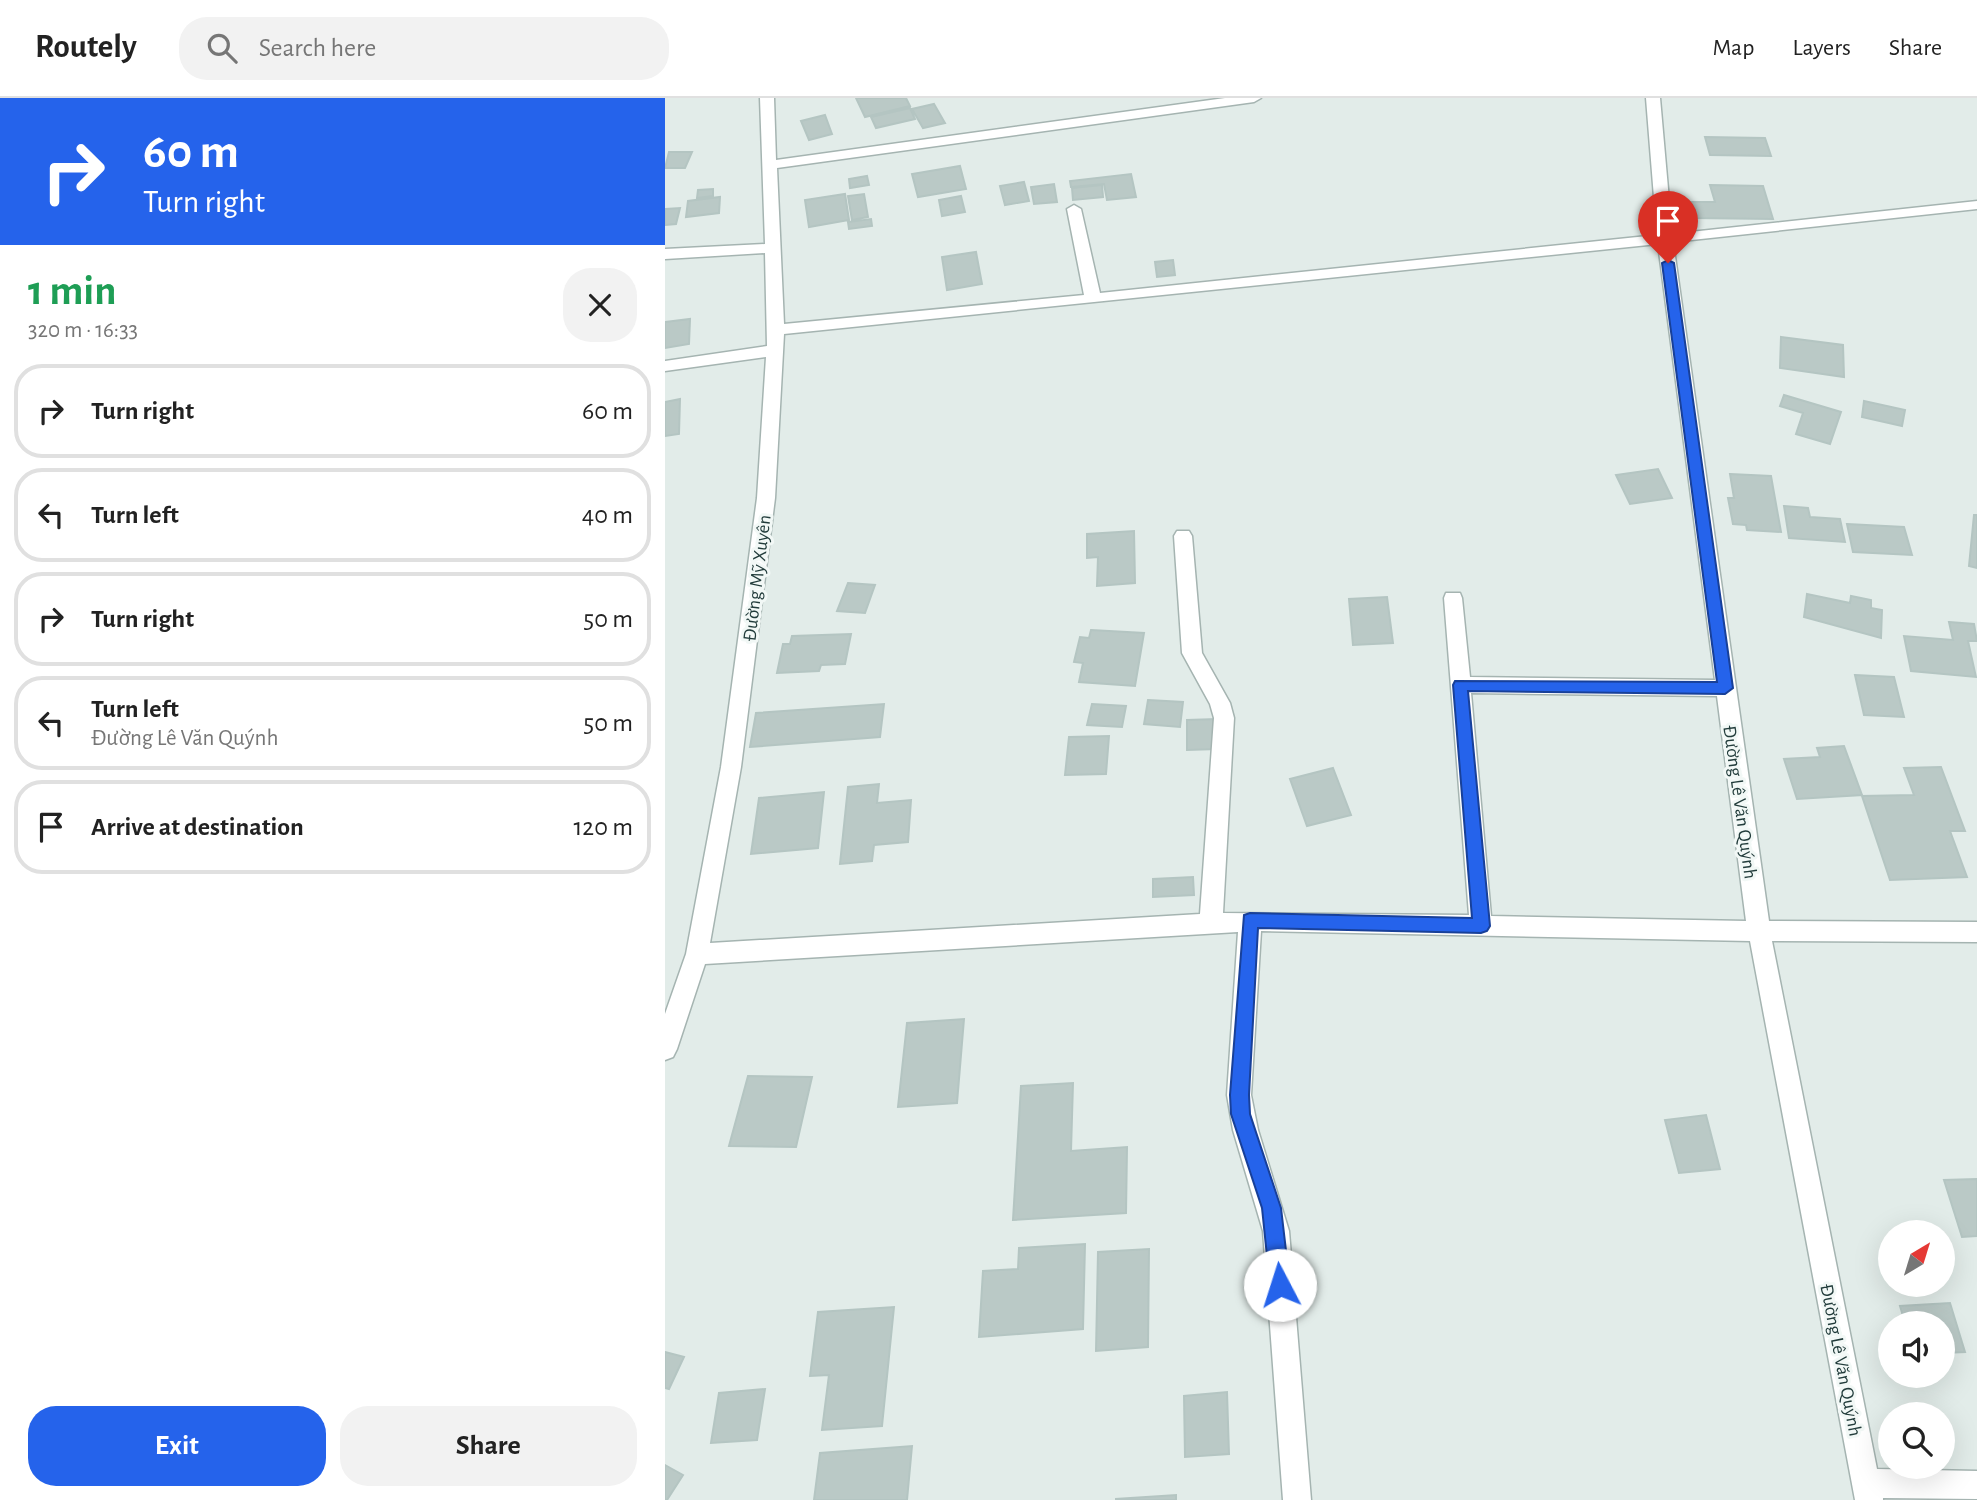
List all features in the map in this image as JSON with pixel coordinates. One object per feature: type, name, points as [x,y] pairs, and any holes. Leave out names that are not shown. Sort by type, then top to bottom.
[{"type":"street","name":"Đường Mỹ Xuyên","points":[[665,1049],[697,954],[731,767],[766,498],[776,330],[767,98]]},
{"type":"street","points":[[768,165],[1254,98]]},
{"type":"street","name":"Đường Lê Văn Quýnh","points":[[1653,98],[1665,237],[1759,931],[1867,1491]]},
{"type":"street","points":[[776,330],[1977,205]]},
{"type":"street","points":[[1074,209],[1093,299]]},
{"type":"street","points":[[665,254],[771,248]]},
{"type":"street","points":[[665,366],[775,350]]},
{"type":"street","points":[[1183,536],[1192,653],[1220,703],[1224,718],[1211,923]]},
{"type":"street","points":[[1453,598],[1481,926]]},
{"type":"street","points":[[1460,685],[1725,688]]},
{"type":"street","points":[[697,954],[1250,921],[1759,931],[1977,932]]},
{"type":"street","points":[[1250,921],[1239,1095],[1241,1114],[1276,1231],[1297,1500]]},
{"type":"street","points":[[1867,1491],[1977,1485]]},
{"type":"building","points":[[856,98],[906,98],[910,106],[865,117]]},
{"type":"building","points":[[934,104],[945,123],[923,128],[912,109]]},
{"type":"building","points":[[910,108],[915,119],[876,128],[871,117]]},
{"type":"building","points":[[825,115],[832,134],[809,140],[801,121]]},
{"type":"building","points":[[1705,137],[1765,138],[1771,156],[1710,155]]},
{"type":"building","points":[[669,152],[692,152],[685,168],[665,168]]},
{"type":"building","points":[[960,166],[966,189],[918,197],[912,174]]},
{"type":"building","points":[[1131,174],[1136,197],[1107,200],[1104,184],[1071,187],[1070,181]]},
{"type":"building","points":[[867,176],[869,185],[850,188],[849,179]]},
{"type":"building","points":[[1024,182],[1029,201],[1005,205],[1000,186]]},
{"type":"building","points":[[1054,184],[1057,202],[1034,204],[1031,187]]},
{"type":"building","points":[[1102,185],[1103,197],[1073,200],[1072,188]]},
{"type":"building","points":[[1710,185],[1763,186],[1773,219],[1692,218],[1688,202],[1715,202]]},
{"type":"building","points":[[713,189],[713,196],[697,198],[698,190]]},
{"type":"building","points":[[845,194],[849,220],[809,227],[805,200]]},
{"type":"building","points":[[864,194],[868,217],[852,220],[848,196]]},
{"type":"building","points":[[961,196],[965,212],[942,216],[939,200]]},
{"type":"building","points":[[720,197],[719,213],[686,217],[688,201]]},
{"type":"building","points":[[680,208],[676,224],[665,225],[665,209]]},
{"type":"building","points":[[871,219],[872,226],[849,229],[848,222]]},
{"type":"building","points":[[976,252],[982,284],[947,290],[942,257]]},
{"type":"building","points":[[1173,260],[1175,275],[1157,277],[1155,262]]},
{"type":"building","points":[[690,319],[689,344],[665,348],[665,322]]},
{"type":"building","points":[[1781,337],[1843,345],[1844,377],[1780,368]]},
{"type":"building","points":[[1784,395],[1841,412],[1830,444],[1796,434],[1803,413],[1780,406]]},
{"type":"building","points":[[680,399],[679,434],[665,436],[665,402]]},
{"type":"building","points":[[1864,401],[1905,410],[1902,426],[1862,417]]},
{"type":"building","points":[[1658,469],[1672,498],[1630,504],[1616,475]]},
{"type":"building","points":[[1730,474],[1771,476],[1781,532],[1747,530],[1746,525],[1733,524],[1728,498],[1734,498]]},
{"type":"building","points":[[1784,506],[1808,508],[1810,517],[1840,519],[1845,542],[1789,538]]},
{"type":"building","points":[[1974,515],[1977,515],[1977,568],[1969,566]]},
{"type":"building","points":[[1847,524],[1904,527],[1912,555],[1853,552]]},
{"type":"building","points":[[1134,531],[1135,583],[1097,586],[1098,557],[1087,558],[1087,534]]},
{"type":"building","points":[[848,583],[875,585],[865,613],[837,611]]},
{"type":"building","points":[[1807,594],[1850,603],[1851,596],[1871,600],[1871,608],[1882,610],[1881,638],[1804,617]]},
{"type":"building","points":[[1387,597],[1393,643],[1353,645],[1349,599]]},
{"type":"building","points":[[1949,622],[1974,624],[1977,641],[1968,641],[1976,677],[1911,671],[1904,636],[1953,640]]},
{"type":"building","points":[[1091,630],[1144,633],[1135,686],[1079,682],[1083,663],[1074,662],[1080,637],[1089,638]]},
{"type":"building","points":[[851,634],[845,664],[821,665],[819,671],[777,673],[783,644],[790,644],[792,636]]},
{"type":"building","points":[[1855,675],[1894,677],[1904,717],[1864,715]]},
{"type":"building","points":[[1148,700],[1183,702],[1180,727],[1144,724]]},
{"type":"building","points":[[884,704],[880,737],[750,747],[756,713]]},
{"type":"building","points":[[1092,704],[1126,706],[1122,727],[1087,725]]},
{"type":"building","points":[[1217,719],[1217,749],[1187,750],[1187,720]]},
{"type":"building","points":[[1109,736],[1106,774],[1065,775],[1069,737]]},
{"type":"building","points":[[1844,746],[1862,795],[1797,799],[1784,759],[1820,757],[1817,748]]},
{"type":"building","points":[[1941,767],[1965,831],[1950,831],[1967,877],[1890,880],[1862,796],[1914,795],[1904,768]]},
{"type":"building","points":[[1333,768],[1351,815],[1307,826],[1290,779]]},
{"type":"building","points":[[879,784],[877,803],[911,800],[908,842],[874,845],[872,861],[840,864],[848,787]]},
{"type":"building","points":[[824,792],[818,848],[751,854],[759,798]]},
{"type":"building","points":[[1193,877],[1194,895],[1153,897],[1153,879]]},
{"type":"building","points":[[964,1019],[957,1103],[898,1107],[907,1023]]},
{"type":"building","points":[[748,1076],[812,1077],[796,1147],[729,1146]]},
{"type":"building","points":[[1073,1083],[1071,1151],[1127,1147],[1126,1213],[1013,1220],[1021,1086]]},
{"type":"building","points":[[1706,1115],[1720,1169],[1679,1173],[1665,1120]]},
{"type":"building","points":[[1977,1179],[1977,1236],[1962,1237],[1944,1180]]},
{"type":"building","points":[[1085,1244],[1083,1329],[979,1337],[983,1271],[1018,1269],[1019,1248]]},
{"type":"building","points":[[1149,1249],[1148,1347],[1096,1351],[1098,1252]]},
{"type":"building","points":[[1950,1303],[1952,1311],[1901,1311],[1900,1306]]},
{"type":"building","points":[[894,1307],[882,1426],[822,1430],[829,1375],[810,1376],[818,1312]]},
{"type":"building","points":[[1955,1319],[1965,1352],[1955,1352]]},
{"type":"building","points":[[665,1352],[684,1357],[669,1389],[665,1388]]},
{"type":"building","points":[[765,1389],[757,1440],[711,1443],[719,1393]]},
{"type":"building","points":[[1227,1392],[1229,1454],[1185,1457],[1184,1396]]},
{"type":"building","points":[[912,1446],[907,1500],[814,1500],[820,1453]]},
{"type":"building","points":[[665,1465],[683,1475],[667,1500],[665,1500]]},
{"type":"building","points":[[1176,1495],[1176,1500],[1116,1500],[1116,1499]]},
{"type":"route","points":[[1280,1285],[1276,1231],[1245,1131],[1239,1095],[1250,921],[1481,926],[1460,685],[1725,688],[1668,263]]}]
